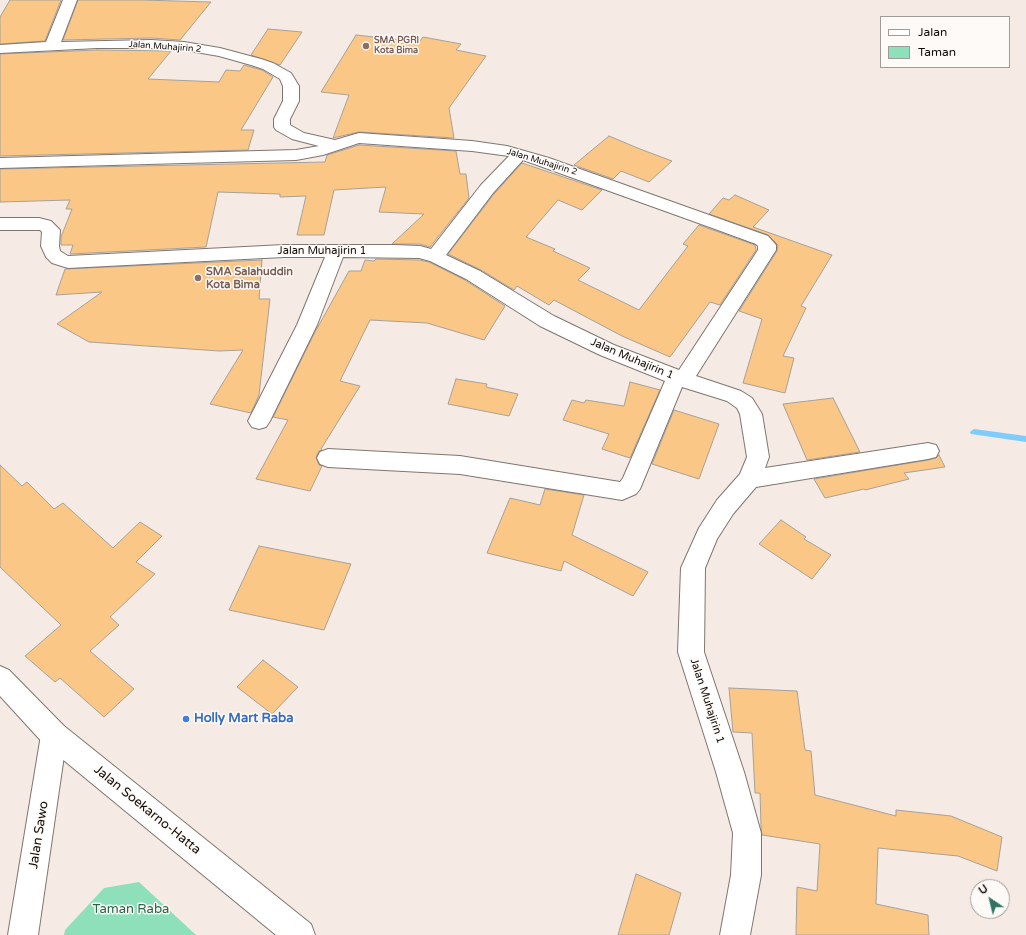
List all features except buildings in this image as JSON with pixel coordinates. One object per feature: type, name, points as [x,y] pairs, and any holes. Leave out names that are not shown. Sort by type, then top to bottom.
[{"type":"main road","points":[[52,46],[70,0]]},
{"type":"main road","name":"Jalan Muhajirin 2","points":[[0,49],[97,44],[150,44],[184,46],[220,52],[268,66],[286,76],[291,86],[291,102],[282,119],[282,127],[298,136],[334,145]]},
{"type":"main road","name":"Jalan Muhajirin 2","points":[[0,163],[296,155],[317,152],[352,139],[380,139],[472,146],[520,154],[543,161],[762,240],[768,246],[767,250],[680,379]]},
{"type":"main road","points":[[436,257],[442,246],[487,189],[520,154]]},
{"type":"main road","name":"Jalan Muhajirin 1","points":[[0,224],[45,225],[51,230],[50,246],[52,253],[58,259],[68,262],[284,251],[420,252],[436,257],[473,275],[546,321],[607,350],[680,379],[734,396],[745,404],[749,410],[753,432],[757,442],[758,457],[749,479],[725,507],[707,535],[693,568],[691,652],[730,772],[747,833],[746,875],[735,935]]},
{"type":"main road","points":[[259,421],[307,325],[336,251]]},
{"type":"main road","points":[[328,458],[460,465],[622,491],[628,488],[632,483],[680,379]]},
{"type":"main road","points":[[749,479],[928,452]]},
{"type":"main road","name":"Jalan Soekarno-Hatta","points":[[0,678],[54,735],[300,935]]},
{"type":"main road","name":"Jalan Sawo","points":[[23,935],[54,735]]},
{"type":"green space","name":"Taman Raba","points":[[139,882],[196,935],[64,935],[65,930],[104,888]]},
{"type":"waterway","points":[[974,432],[1026,439]]},
{"type":"place","name":"SMA PGRI Kota Bima","points":[[366,46]]},
{"type":"place","name":"SMA Salahuddin Kota Bima","points":[[198,278]]},
{"type":"place","name":"Holly Mart Raba","points":[[186,719]]}]
